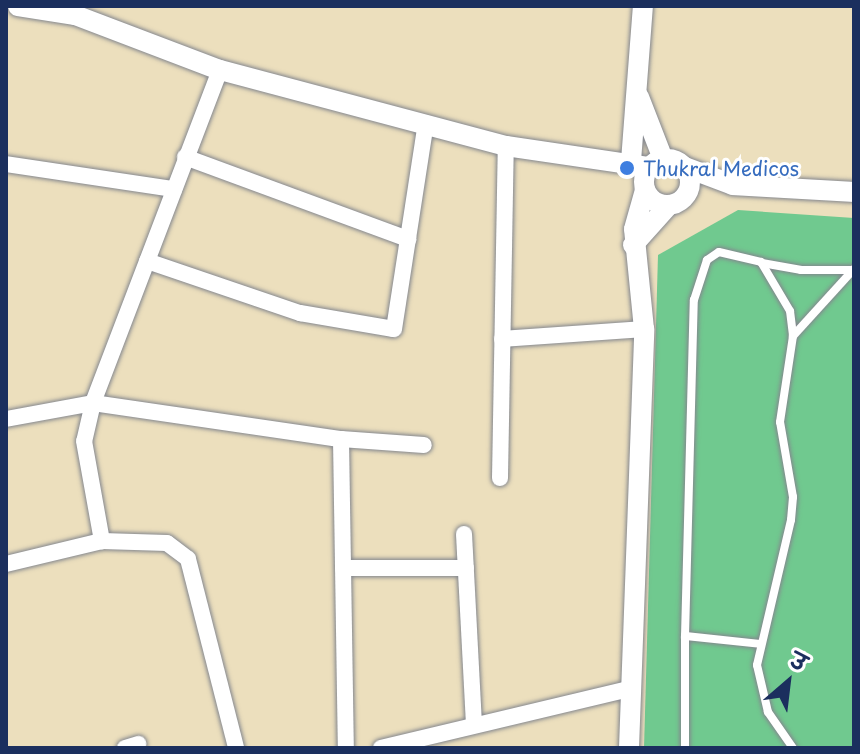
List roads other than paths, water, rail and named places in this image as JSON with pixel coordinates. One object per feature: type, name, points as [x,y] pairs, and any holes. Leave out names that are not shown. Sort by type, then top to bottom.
[{"type":"street","points":[[18,6],[76,11],[220,70],[506,146],[685,167],[733,185],[854,192]]},
{"type":"street","points":[[629,748],[644,329],[633,245],[648,162],[639,97],[643,6]]},
{"type":"street","points":[[102,541],[84,441],[93,403],[220,70]]},
{"type":"street","points":[[639,97],[648,162]]},
{"type":"street","points":[[147,261],[300,313],[394,329],[426,123]]},
{"type":"street","points":[[500,478],[506,146]]},
{"type":"street","points":[[185,157],[408,239]]},
{"type":"street","points":[[6,164],[174,189]]},
{"type":"street","points":[[633,245],[675,203],[691,181],[685,167]]},
{"type":"street","points":[[645,190],[654,202],[675,203],[733,185]]},
{"type":"street","points":[[502,339],[644,329]]},
{"type":"street","points":[[6,419],[93,403],[341,439],[424,445]]},
{"type":"street","points":[[341,439],[346,748]]},
{"type":"street","points":[[464,534],[474,724]]},
{"type":"street","points":[[6,564],[102,541],[167,543],[188,559],[236,748]]},
{"type":"street","points":[[343,568],[466,568]]},
{"type":"street","points":[[381,748],[632,688]]},
{"type":"lane","points":[[685,748],[694,300],[707,260],[719,252],[801,270],[853,269]]},
{"type":"lane","points":[[761,262],[790,311],[793,336],[780,422],[793,497],[791,520],[757,665],[768,712],[793,748]]},
{"type":"lane","points":[[793,336],[853,269]]},
{"type":"lane","points":[[685,636],[761,644]]},
{"type":"place","name":"Thukral Medicos","points":[[627,168]]}]
